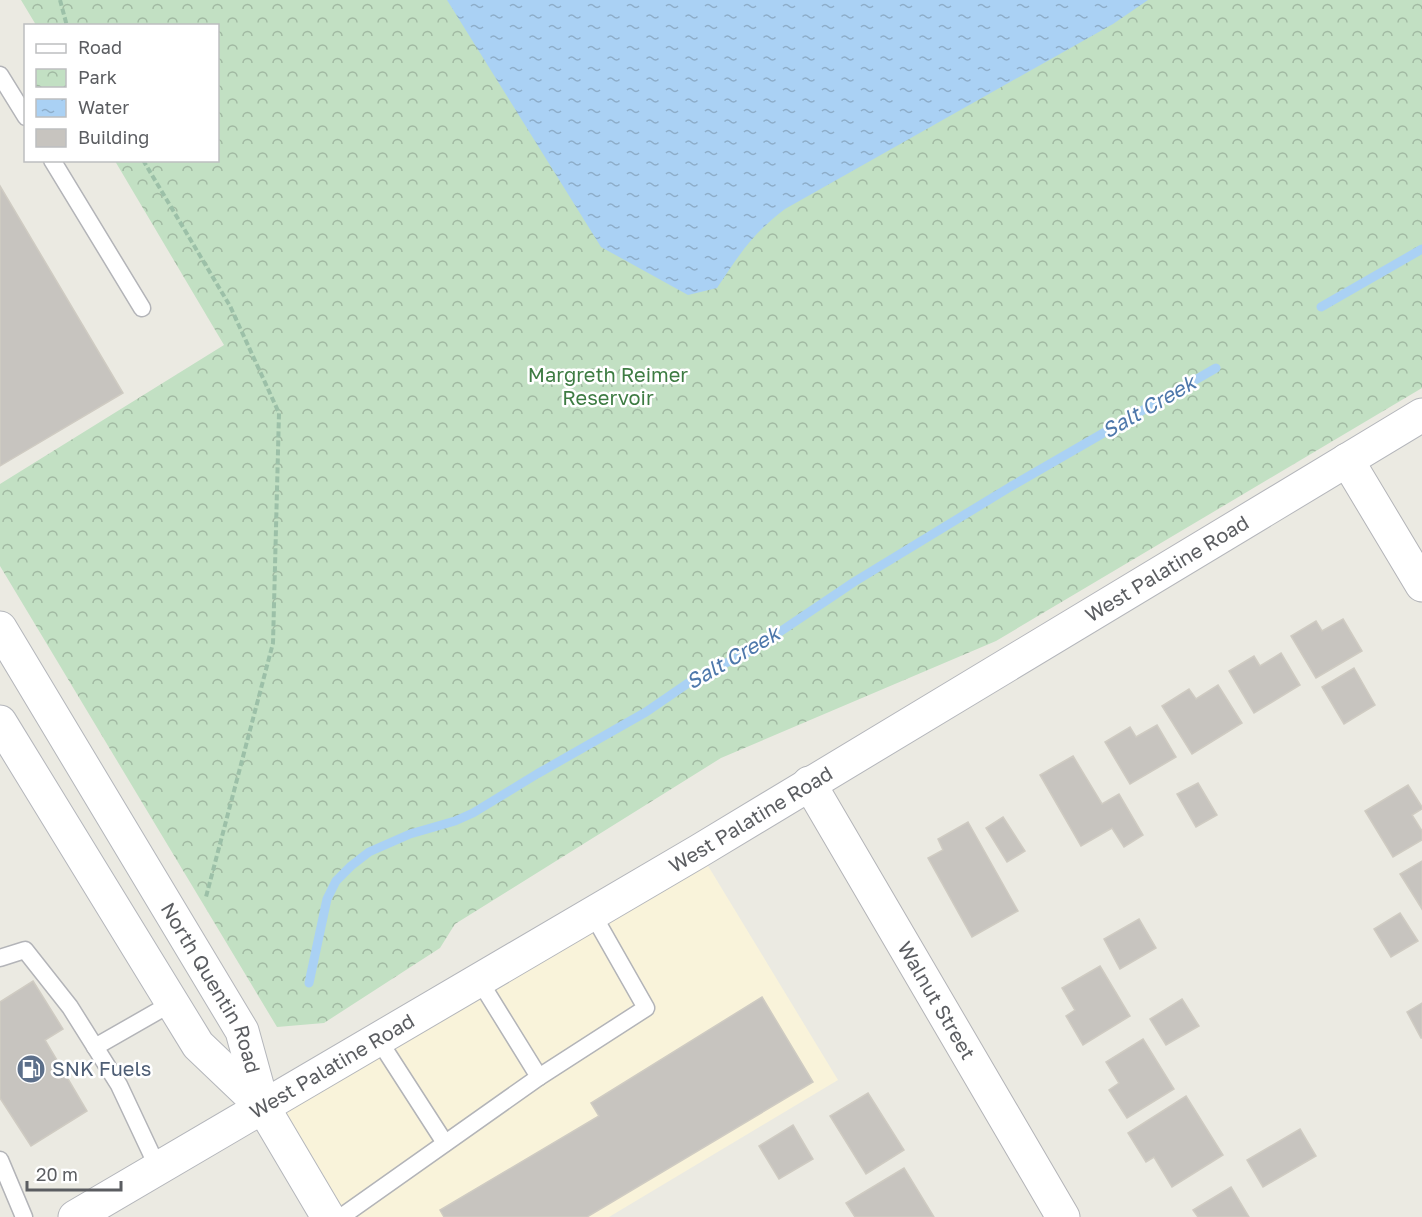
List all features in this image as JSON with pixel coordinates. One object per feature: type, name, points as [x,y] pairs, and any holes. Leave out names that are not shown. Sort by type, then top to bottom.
[{"type":"main road","name":"West Palatine Road","points":[[75,1217],[592,913],[1422,415]]},
{"type":"main road","points":[[1347,460],[1422,585]]},
{"type":"main road","name":"North Quentin Road","points":[[0,628],[242,1031],[263,1107]]},
{"type":"main road","name":"North Quentin Road","points":[[1,726],[198,1045],[263,1107]]},
{"type":"main road","name":"Walnut Street","points":[[809,783],[1063,1217]]},
{"type":"main road","points":[[263,1107],[328,1217]]},
{"type":"lane","points":[[0,75],[24,114]]},
{"type":"lane","points":[[53,162],[142,308]]},
{"type":"lane","points":[[341,1217],[539,1077],[646,1008],[592,913]]},
{"type":"lane","points":[[0,958],[25,950],[70,1007],[119,1085],[158,1168]]},
{"type":"lane","points":[[479,980],[539,1077]]},
{"type":"lane","points":[[95,1047],[172,1003]]},
{"type":"lane","points":[[378,1039],[445,1143]]},
{"type":"lane","points":[[0,1160],[24,1217]]},
{"type":"path","points":[[60,0],[66,24]]},
{"type":"path","points":[[144,162],[230,306],[279,413],[273,643],[206,897]]},
{"type":"shaded area","points":[[699,851],[838,1080],[609,1217],[328,1217],[263,1107]]},
{"type":"green space","name":"Margreth Reimer Reservoir","points":[[21,0],[1422,0],[1422,388],[996,641],[721,758],[455,924],[440,948],[324,1023],[277,1027],[0,566],[0,484],[224,345],[116,162],[219,162],[219,24],[35,24]]},
{"type":"water","points":[[447,0],[1148,0],[1113,24],[785,209],[755,236],[717,288],[688,295],[601,247]]},
{"type":"building","points":[[0,186],[123,393],[0,466]]},
{"type":"building","points":[[1343,619],[1362,651],[1316,678],[1291,636],[1316,621],[1322,631]]},
{"type":"building","points":[[1281,653],[1300,685],[1254,713],[1229,671],[1254,656],[1260,666]]},
{"type":"building","points":[[1354,668],[1375,705],[1344,724],[1322,687]]},
{"type":"building","points":[[1218,685],[1242,723],[1192,754],[1162,706],[1189,689],[1196,699]]},
{"type":"building","points":[[1157,725],[1176,757],[1130,784],[1105,742],[1130,727],[1136,737]]},
{"type":"building","points":[[1073,756],[1102,804],[1119,794],[1143,835],[1124,847],[1112,828],[1081,846],[1040,775]]},
{"type":"building","points":[[1198,783],[1217,815],[1196,827],[1177,794]]},
{"type":"building","points":[[1408,785],[1422,807],[1412,815],[1422,831],[1422,840],[1393,857],[1365,811]]},
{"type":"building","points":[[1003,817],[1025,851],[1007,862],[986,828]]},
{"type":"building","points":[[968,822],[1018,911],[972,937],[928,858],[943,850],[938,839]]},
{"type":"building","points":[[1422,861],[1422,909],[1400,874]]},
{"type":"building","points":[[1400,913],[1418,941],[1391,957],[1374,929]]},
{"type":"building","points":[[1139,919],[1156,948],[1120,969],[1104,939]]},
{"type":"building","points":[[1100,966],[1130,1016],[1083,1045],[1066,1016],[1075,1010],[1062,988]]},
{"type":"building","name":"SNK Fuels","points":[[33,981],[63,1029],[45,1040],[87,1111],[31,1146],[0,1098],[0,1002]]},
{"type":"building","points":[[762,997],[813,1082],[587,1217],[444,1217],[440,1210],[599,1116],[591,1103]]},
{"type":"building","points":[[1182,999],[1199,1026],[1166,1045],[1150,1019]]},
{"type":"building","points":[[1422,1003],[1422,1038],[1421,1038],[1407,1012]]},
{"type":"building","points":[[1143,1039],[1174,1089],[1127,1118],[1109,1090],[1119,1083],[1106,1062]]},
{"type":"building","points":[[868,1093],[904,1150],[866,1174],[830,1116]]},
{"type":"building","points":[[1186,1096],[1223,1155],[1172,1187],[1154,1157],[1146,1162],[1128,1133]]},
{"type":"building","points":[[793,1125],[813,1159],[779,1179],[759,1146]]},
{"type":"building","points":[[1300,1129],[1316,1156],[1263,1187],[1247,1160]]},
{"type":"building","points":[[904,1168],[934,1217],[855,1217],[846,1203]]},
{"type":"building","points":[[1231,1187],[1249,1217],[1198,1217],[1193,1210]]},
{"type":"waterway","name":"Salt Creek","points":[[1321,307],[1422,249]]},
{"type":"waterway","name":"Salt Creek","points":[[309,983],[327,899],[336,881],[369,852],[410,834],[455,821],[473,813],[646,712],[697,677],[753,650],[854,582],[1010,487],[1216,368]]},
{"type":"place","name":"SNK Fuels","points":[[31,1069]]}]
